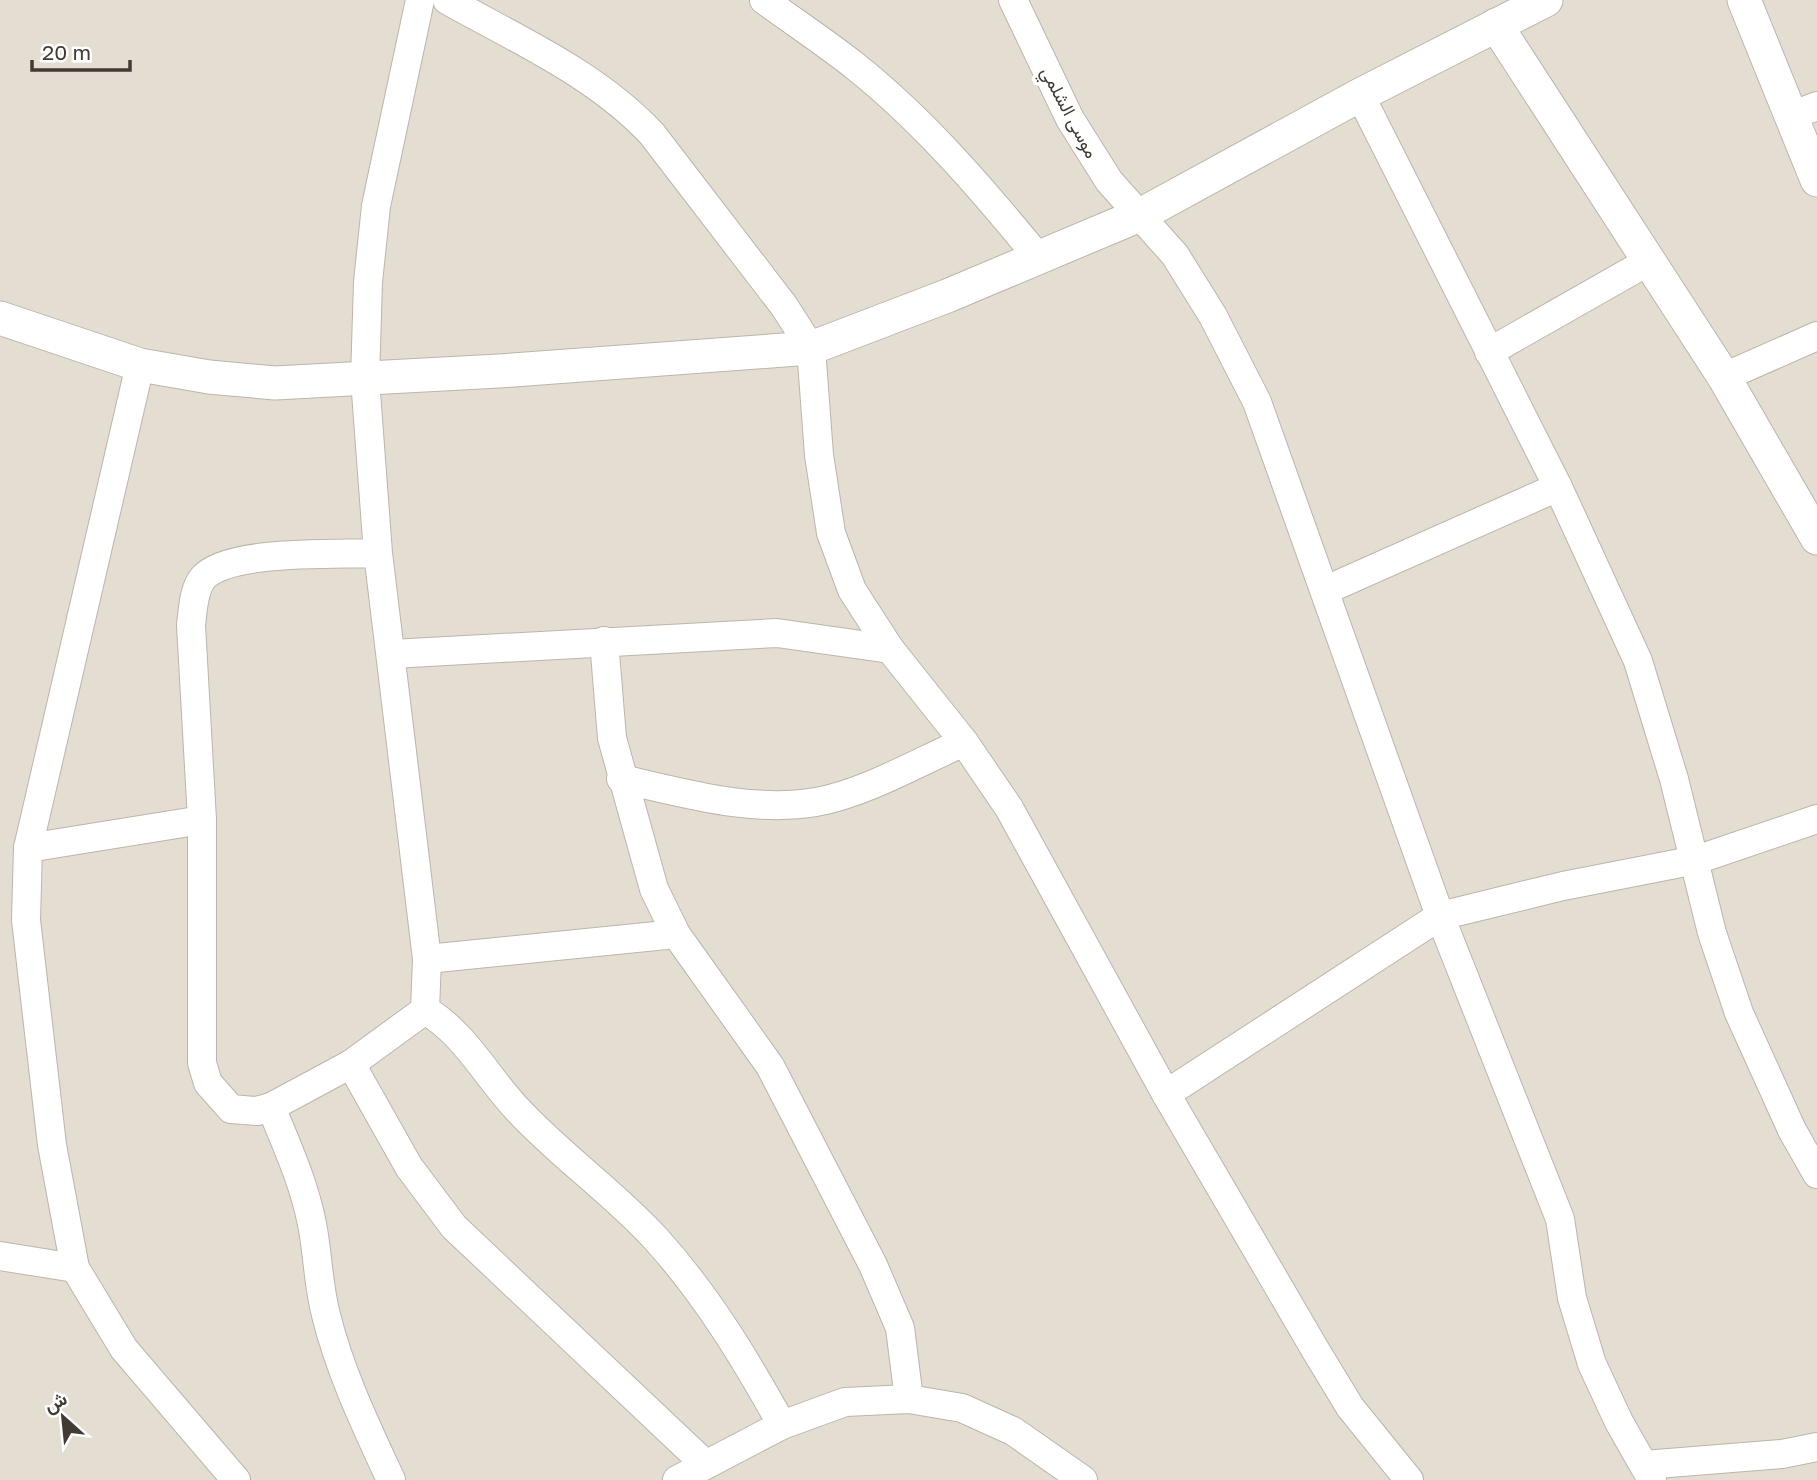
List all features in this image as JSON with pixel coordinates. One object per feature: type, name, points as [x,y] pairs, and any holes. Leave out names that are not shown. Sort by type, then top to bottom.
[{"type":"street","points":[[420,0],[376,206],[368,282],[365,379],[378,553],[427,959],[425,1010]]},
{"type":"street","points":[[447,0],[604,89],[629,109],[652,134],[784,306],[811,348],[819,455],[831,533],[852,590],[890,649],[964,742],[1009,808],[1166,1094],[1350,1407],[1409,1480]]},
{"type":"street","points":[[764,0],[856,67],[909,115],[971,176],[1037,256]]},
{"type":"street","name":"موسى الشلمي","points":[[1013,0],[1070,119],[1109,181],[1142,214],[1175,255],[1213,316],[1257,402],[1440,916],[1560,1219],[1572,1298],[1592,1364],[1619,1422],[1648,1472]]},
{"type":"street","points":[[0,318],[140,365],[209,377],[275,383],[811,348],[947,296],[1142,214],[1360,95],[1546,0]]},
{"type":"street","points":[[1744,0],[1804,111],[1817,180]]},
{"type":"street","points":[[1496,24],[1724,377],[1817,538]]},
{"type":"street","points":[[1360,95],[1558,487],[1638,661],[1696,860],[1712,933],[1739,1013],[1791,1130],[1817,1174]]},
{"type":"street","points":[[1489,352],[1649,261]]},
{"type":"street","points":[[1724,377],[1817,336]]},
{"type":"street","points":[[140,365],[28,848],[26,920],[52,1145],[75,1268],[124,1349],[236,1480]]},
{"type":"street","points":[[1326,590],[1558,487]]},
{"type":"street","points":[[378,553],[238,559],[215,567],[201,580],[191,625],[202,820],[202,1063],[208,1083],[231,1109],[257,1111],[271,1107],[351,1064],[425,1010]]},
{"type":"street","points":[[392,654],[777,633],[890,649]]},
{"type":"street","points":[[604,641],[611,738],[654,889],[676,934],[769,1066],[873,1265],[900,1328],[909,1399]]},
{"type":"street","points":[[621,779],[735,804],[818,802],[861,787],[964,742]]},
{"type":"street","points":[[1166,1094],[1440,916],[1563,886],[1696,860],[1817,819]]},
{"type":"street","points":[[28,848],[202,820]]},
{"type":"street","points":[[427,959],[676,934]]},
{"type":"street","points":[[425,1010],[445,1024],[492,1083],[544,1137],[607,1191],[657,1240],[711,1310],[782,1425]]},
{"type":"street","points":[[351,1064],[409,1167],[454,1227],[705,1464]]},
{"type":"street","points":[[271,1107],[300,1176],[312,1223],[325,1312],[335,1347],[355,1403],[391,1480]]},
{"type":"street","points":[[0,1256],[75,1268]]},
{"type":"street","points":[[677,1480],[782,1425],[845,1402],[909,1399],[962,1408],[1013,1431],[1083,1480]]},
{"type":"street","points":[[1648,1472],[1817,1447]]},
{"type":"shaded area","points":[[0,0],[1817,0],[1817,1480],[0,1480]]}]
